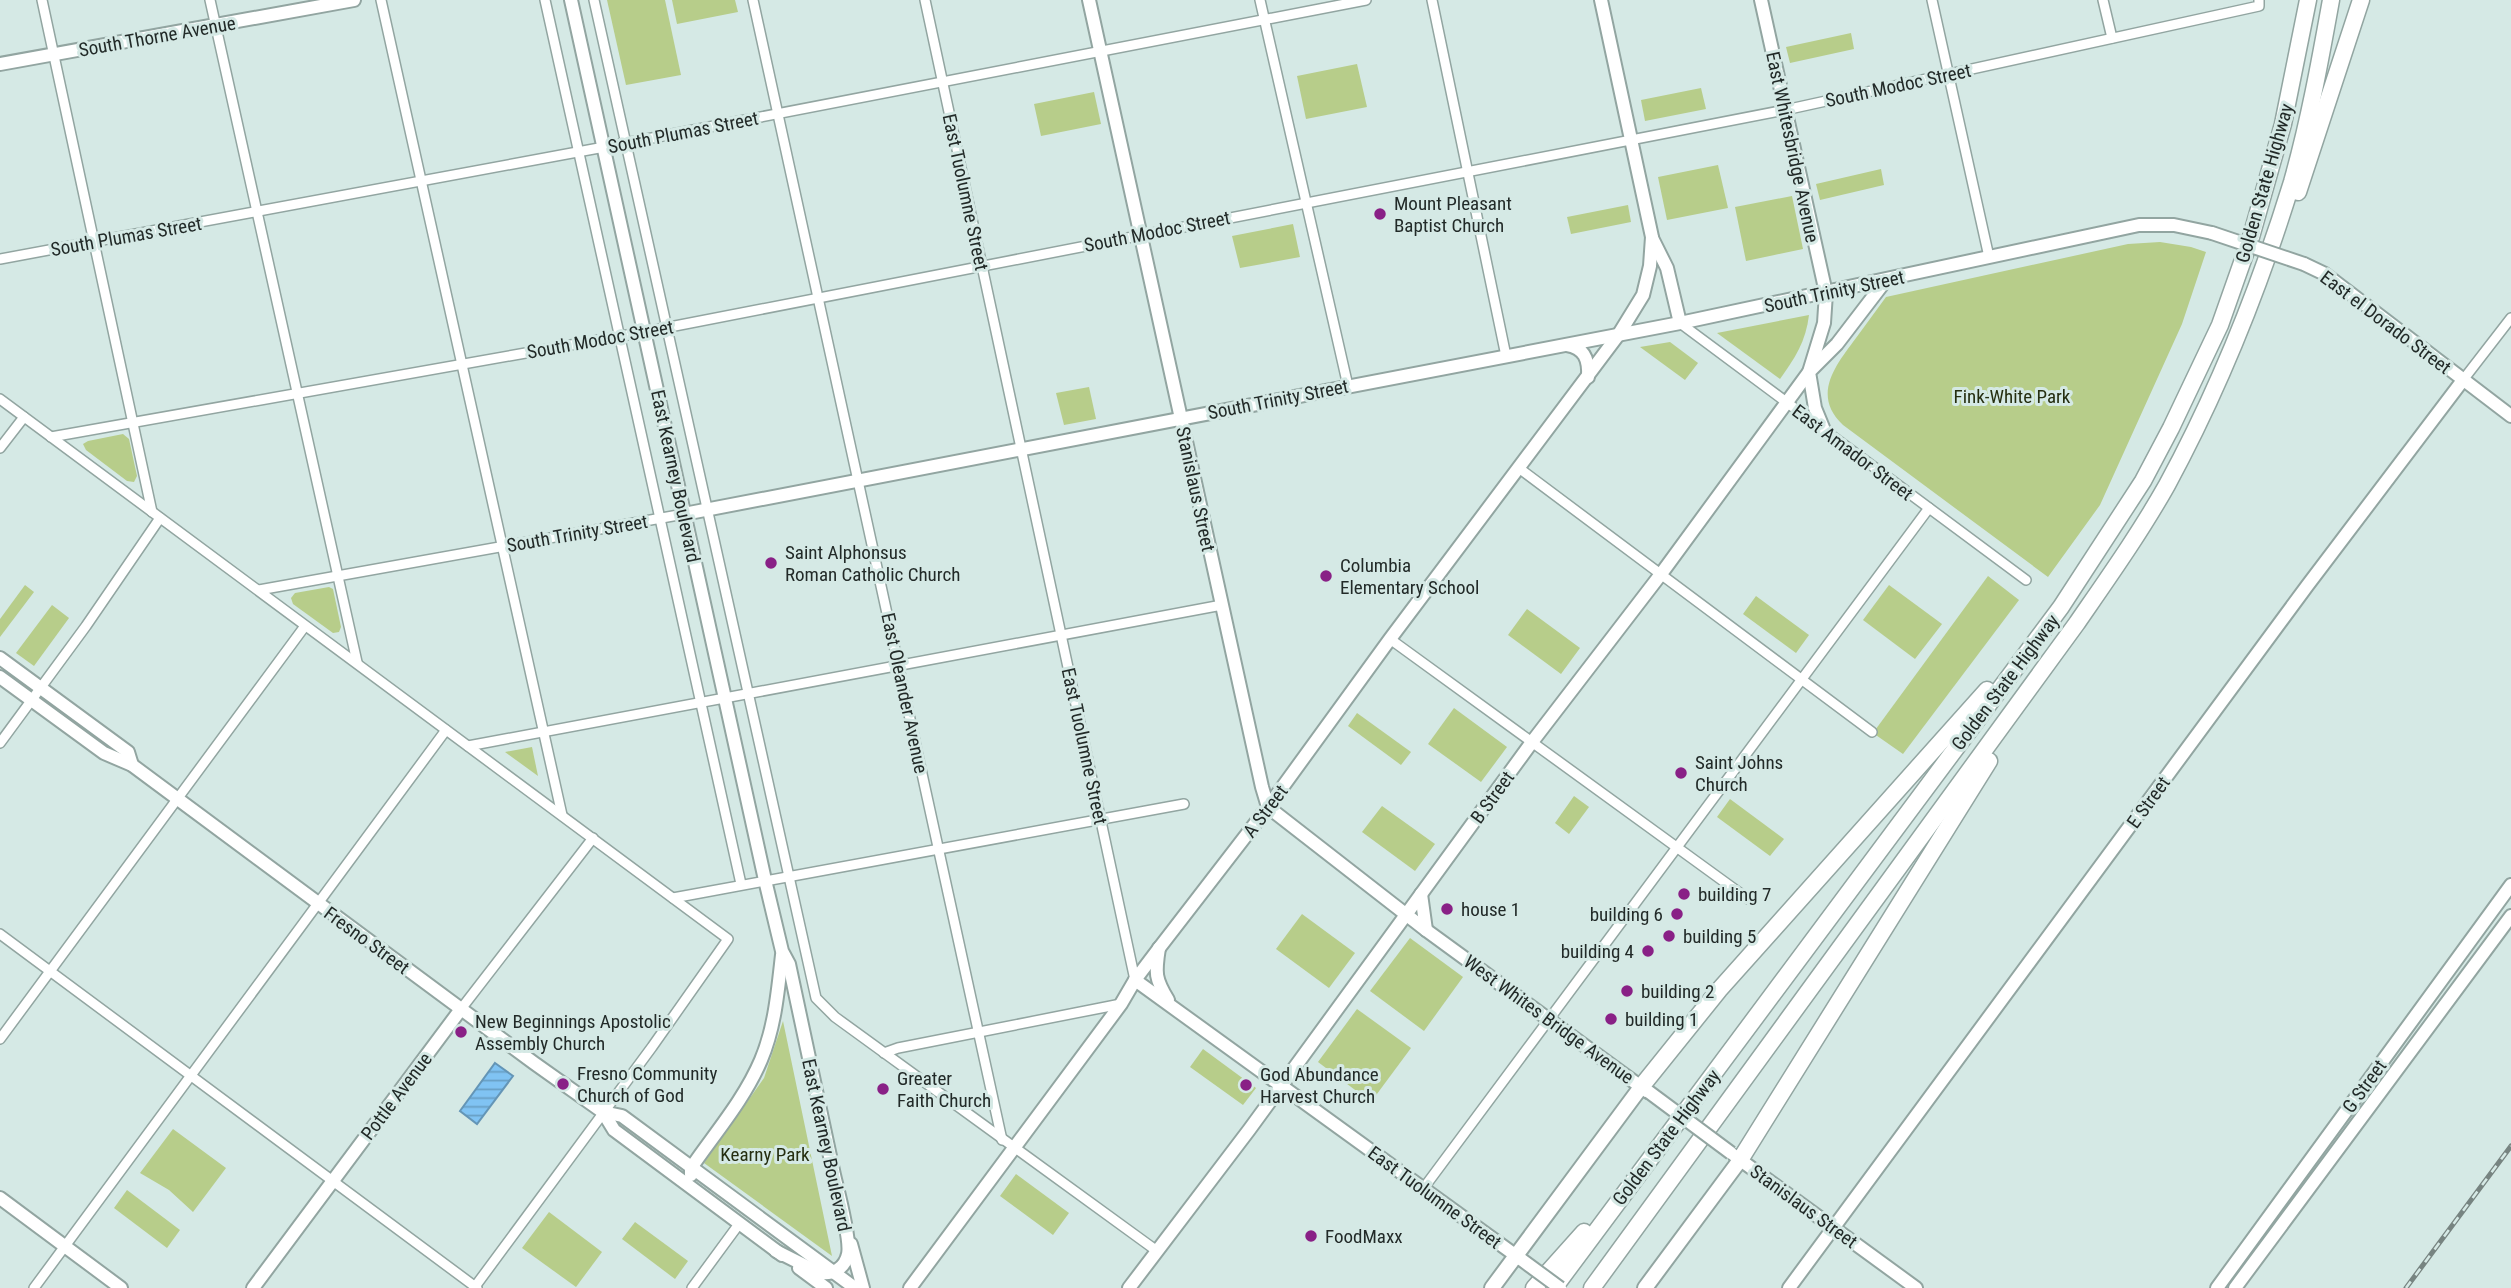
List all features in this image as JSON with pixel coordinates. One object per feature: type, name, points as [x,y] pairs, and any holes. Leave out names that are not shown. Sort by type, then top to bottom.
[{"type":"highway","name":"Golden State Highway","points":[[1554,1288],[2061,607],[2143,481],[2220,326],[2251,237],[2269,180],[2307,0]]},
{"type":"highway","name":"Golden State Highway","points":[[1592,1288],[2077,623],[2127,550],[2166,486],[2206,409],[2247,314],[2292,181],[2331,0]]},
{"type":"highway","points":[[2247,314],[2304,176],[2361,0]]},
{"type":"highway","points":[[1645,1090],[1719,990],[2061,607]]},
{"type":"highway","points":[[1735,1156],[2077,623]]},
{"type":"highway","points":[[1534,1288],[1657,1148]]},
{"type":"highway","points":[[1603,1288],[1687,1160]]},
{"type":"main road","name":"South Thorne Avenue","points":[[0,64],[354,0]]},
{"type":"main road","name":"East Kearney Boulevard","points":[[571,0],[765,880],[782,951],[789,964],[842,1210],[848,1253],[842,1265],[834,1272]]},
{"type":"main road","name":"Stanislaus Street","points":[[1089,0],[1268,807]]},
{"type":"main road","points":[[1601,0],[1652,237],[1667,268],[1679,323]]},
{"type":"main road","name":"East Whitesbridge Avenue","points":[[1761,0],[1826,293]]},
{"type":"main road","name":"South Trinity Street","points":[[684,514],[1679,323],[2139,225],[2174,225],[2212,233]]},
{"type":"main road","name":"East el Dorado Street","points":[[2212,233],[2304,264],[2325,274],[2511,416]]},
{"type":"main road","points":[[1619,334],[1643,295],[1650,266],[1652,237]]},
{"type":"main road","points":[[1824,430],[1815,408],[1809,372],[1837,344],[1886,280]]},
{"type":"main road","name":"B Street","points":[[1129,1288],[1809,372],[1824,323],[1826,293]]},
{"type":"main road","name":"A Street","points":[[910,1288],[1008,1144],[1121,1004],[1135,980],[1268,807],[1390,639],[1619,334]]},
{"type":"main road","points":[[1563,345],[1574,346],[1585,355],[1589,365],[1588,377]]},
{"type":"main road","name":"E Street","points":[[1789,1288],[2307,586],[2463,380]]},
{"type":"main road","name":"Fresno Street","points":[[0,657],[128,752],[132,765]]},
{"type":"main road","name":"Fresno Street","points":[[0,677],[104,753],[132,765],[603,1112],[614,1130],[826,1288]]},
{"type":"main road","points":[[1268,807],[1407,914]]},
{"type":"main road","name":"G Street","points":[[2217,1288],[2511,885]]},
{"type":"main road","points":[[1421,894],[1426,930]]},
{"type":"main road","name":"West Whites Bridge Avenue","points":[[1407,914],[1691,1124]]},
{"type":"main road","name":"G Street","points":[[2235,1288],[2511,916]]},
{"type":"main road","points":[[1160,947],[1155,972],[1157,983],[1171,1007]]},
{"type":"main road","name":"East Kearney Boulevard","points":[[691,1168],[738,1102],[762,1058],[776,1006],[782,951]]},
{"type":"main road","name":"East Tuolumne Street","points":[[1135,980],[1560,1288]]},
{"type":"main road","name":"Pottle Avenue","points":[[253,1288],[461,1009]]},
{"type":"main road","points":[[1492,1288],[1519,1258],[1645,1090]]},
{"type":"main road","name":"Fresno Street","points":[[603,1112],[622,1116],[855,1288]]},
{"type":"main road","name":"Stanislaus Street","points":[[1691,1124],[1916,1288]]},
{"type":"main road","points":[[1645,1288],[1735,1156]]},
{"type":"main road","points":[[691,1168],[694,1190]]},
{"type":"main road","points":[[0,1198],[121,1288]]},
{"type":"main road","points":[[842,1210],[863,1288]]},
{"type":"main road","points":[[776,1251],[820,1273],[834,1272]]},
{"type":"main road","points":[[1904,1278],[1925,1288]]},
{"type":"street","points":[[0,743],[41,688],[156,515],[133,422],[42,0]]},
{"type":"street","points":[[210,0],[357,662]]},
{"type":"street","points":[[381,0],[562,815]]},
{"type":"street","name":"East Kearney Boulevard","points":[[545,0],[741,884]]},
{"type":"street","name":"East Kearney Boulevard","points":[[594,0],[813,991],[821,1006],[835,1017],[1157,1251]]},
{"type":"street","name":"East Oleander Avenue","points":[[753,0],[939,849],[1008,1144]]},
{"type":"street","name":"East Tuolumne Street","points":[[925,0],[1135,980]]},
{"type":"street","points":[[1260,0],[1348,386]]},
{"type":"street","name":"South Plumas Street","points":[[0,259],[604,148],[1366,0]]},
{"type":"street","points":[[1432,0],[1506,356]]},
{"type":"street","points":[[1932,0],[1989,257]]},
{"type":"street","points":[[2104,0],[2112,38]]},
{"type":"street","name":"South Modoc Street","points":[[51,437],[644,332],[1785,110],[2259,3]]},
{"type":"street","name":"E Street","points":[[2463,380],[2511,318]]},
{"type":"street","name":"East Amador Street","points":[[1679,323],[2026,580]]},
{"type":"street","points":[[0,399],[728,939],[476,1287],[0,934]]},
{"type":"street","points":[[0,448],[24,416]]},
{"type":"street","points":[[1520,469],[1872,732]]},
{"type":"street","points":[[1423,1189],[1928,508]]},
{"type":"street","name":"South Trinity Street","points":[[259,590],[684,514]]},
{"type":"street","points":[[468,746],[1222,605]]},
{"type":"street","points":[[0,1039],[306,626]]},
{"type":"street","points":[[1390,639],[1748,899]]},
{"type":"street","points":[[34,1288],[446,730]]},
{"type":"street","points":[[673,898],[1184,804]]},
{"type":"street","name":"Pottle Avenue","points":[[461,1009],[593,838]]},
{"type":"street","points":[[884,1053],[980,1031],[1121,1004]]},
{"type":"street","points":[[692,1288],[739,1224]]},
{"type":"green space","points":[[607,0],[665,0],[681,75],[626,85]]},
{"type":"green space","points":[[672,0],[735,0],[738,12],[677,24]]},
{"type":"green space","points":[[1851,33],[1854,49],[1790,63],[1786,47]]},
{"type":"green space","points":[[1357,64],[1367,107],[1306,119],[1297,76]]},
{"type":"green space","points":[[1701,88],[1706,109],[1645,121],[1641,100]]},
{"type":"green space","points":[[1094,92],[1101,124],[1041,136],[1034,104]]},
{"type":"green space","points":[[1718,165],[1728,208],[1667,220],[1658,177]]},
{"type":"green space","points":[[1881,169],[1884,185],[1820,200],[1816,184]]},
{"type":"green space","points":[[1792,196],[1803,249],[1746,261],[1735,207]]},
{"type":"green space","points":[[1628,205],[1631,222],[1571,234],[1567,217]]},
{"type":"green space","points":[[1293,224],[1300,257],[1240,268],[1232,236]]},
{"type":"green space","name":"Fink-White Park","points":[[2160,242],[2206,252],[2182,324],[2100,505],[2048,577],[1843,425],[1834,414],[1829,403],[1830,380],[1848,348],[1886,297],[2128,244]]},
{"type":"green space","points":[[1809,315],[1799,349],[1780,379],[1717,333]]},
{"type":"green space","points":[[1670,342],[1698,363],[1685,380],[1640,347]]},
{"type":"green space","points":[[1089,387],[1096,419],[1064,425],[1056,393]]},
{"type":"green space","points":[[123,434],[129,439],[137,476],[134,482],[127,481],[86,450],[83,444]]},
{"type":"green space","points":[[1988,576],[2019,600],[1903,754],[1873,733]]},
{"type":"green space","points":[[25,585],[34,592],[0,637],[0,619]]},
{"type":"green space","points":[[1889,585],[1942,624],[1915,659],[1863,620]]},
{"type":"green space","points":[[329,587],[333,589],[341,627],[339,632],[333,633],[293,604],[291,598],[295,593]]},
{"type":"green space","points":[[1756,596],[1809,635],[1796,653],[1743,614]]},
{"type":"green space","points":[[52,605],[69,618],[34,666],[16,653]]},
{"type":"green space","points":[[1527,609],[1580,648],[1561,674],[1508,635]]},
{"type":"green space","points":[[1454,708],[1507,747],[1481,782],[1428,744]]},
{"type":"green space","points":[[1357,713],[1411,752],[1401,765],[1348,726]]},
{"type":"green space","points":[[532,747],[538,776],[505,752]]},
{"type":"green space","points":[[1574,796],[1589,807],[1569,834],[1555,823]]},
{"type":"green space","points":[[1730,799],[1784,839],[1770,856],[1717,817]]},
{"type":"green space","points":[[1382,806],[1435,844],[1415,871],[1362,832]]},
{"type":"green space","points":[[1302,914],[1355,953],[1329,988],[1276,949]]},
{"type":"green space","points":[[1410,938],[1463,977],[1424,1031],[1370,991]]},
{"type":"green space","points":[[1357,1009],[1411,1048],[1371,1102],[1318,1062]]},
{"type":"green space","name":"Kearny Park","points":[[783,1021],[832,1256],[704,1163],[764,1078]]},
{"type":"green space","points":[[1203,1049],[1256,1088],[1243,1105],[1190,1067]]},
{"type":"green space","points":[[173,1129],[226,1168],[193,1212],[169,1190],[140,1173]]},
{"type":"green space","points":[[1016,1174],[1069,1213],[1053,1235],[1000,1196]]},
{"type":"green space","points":[[127,1190],[180,1230],[167,1248],[114,1208]]},
{"type":"green space","points":[[549,1212],[602,1252],[576,1287],[522,1248]]},
{"type":"green space","points":[[635,1222],[688,1261],[675,1279],[622,1239]]},
{"type":"water","points":[[495,1063],[513,1076],[477,1124],[460,1111]]},
{"type":"railway","points":[[2406,1288],[2511,1146]]},
{"type":"place","name":"Mount Pleasant Baptist Church","points":[[1380,214]]},
{"type":"place","name":"Saint Alphonsus Roman Catholic Church","points":[[771,563]]},
{"type":"place","name":"Columbia Elementary School","points":[[1326,576]]},
{"type":"place","name":"Saint Johns Church","points":[[1681,773]]},
{"type":"place","name":"building 7","points":[[1684,894]]},
{"type":"place","name":"house 1","points":[[1447,909]]},
{"type":"place","name":"building 6","points":[[1677,914]]},
{"type":"place","name":"building 5","points":[[1669,936]]},
{"type":"place","name":"building 4","points":[[1648,951]]},
{"type":"place","name":"building 2","points":[[1627,991]]},
{"type":"place","name":"building 1","points":[[1611,1019]]},
{"type":"place","name":"New Beginnings Apostolic Assembly Church","points":[[461,1032]]},
{"type":"place","name":"Fresno Community Church of God","points":[[563,1084]]},
{"type":"place","name":"God Abundance Harvest Church","points":[[1246,1085]]},
{"type":"place","name":"Greater Faith Church","points":[[883,1089]]},
{"type":"place","name":"FoodMaxx","points":[[1311,1236]]}]
